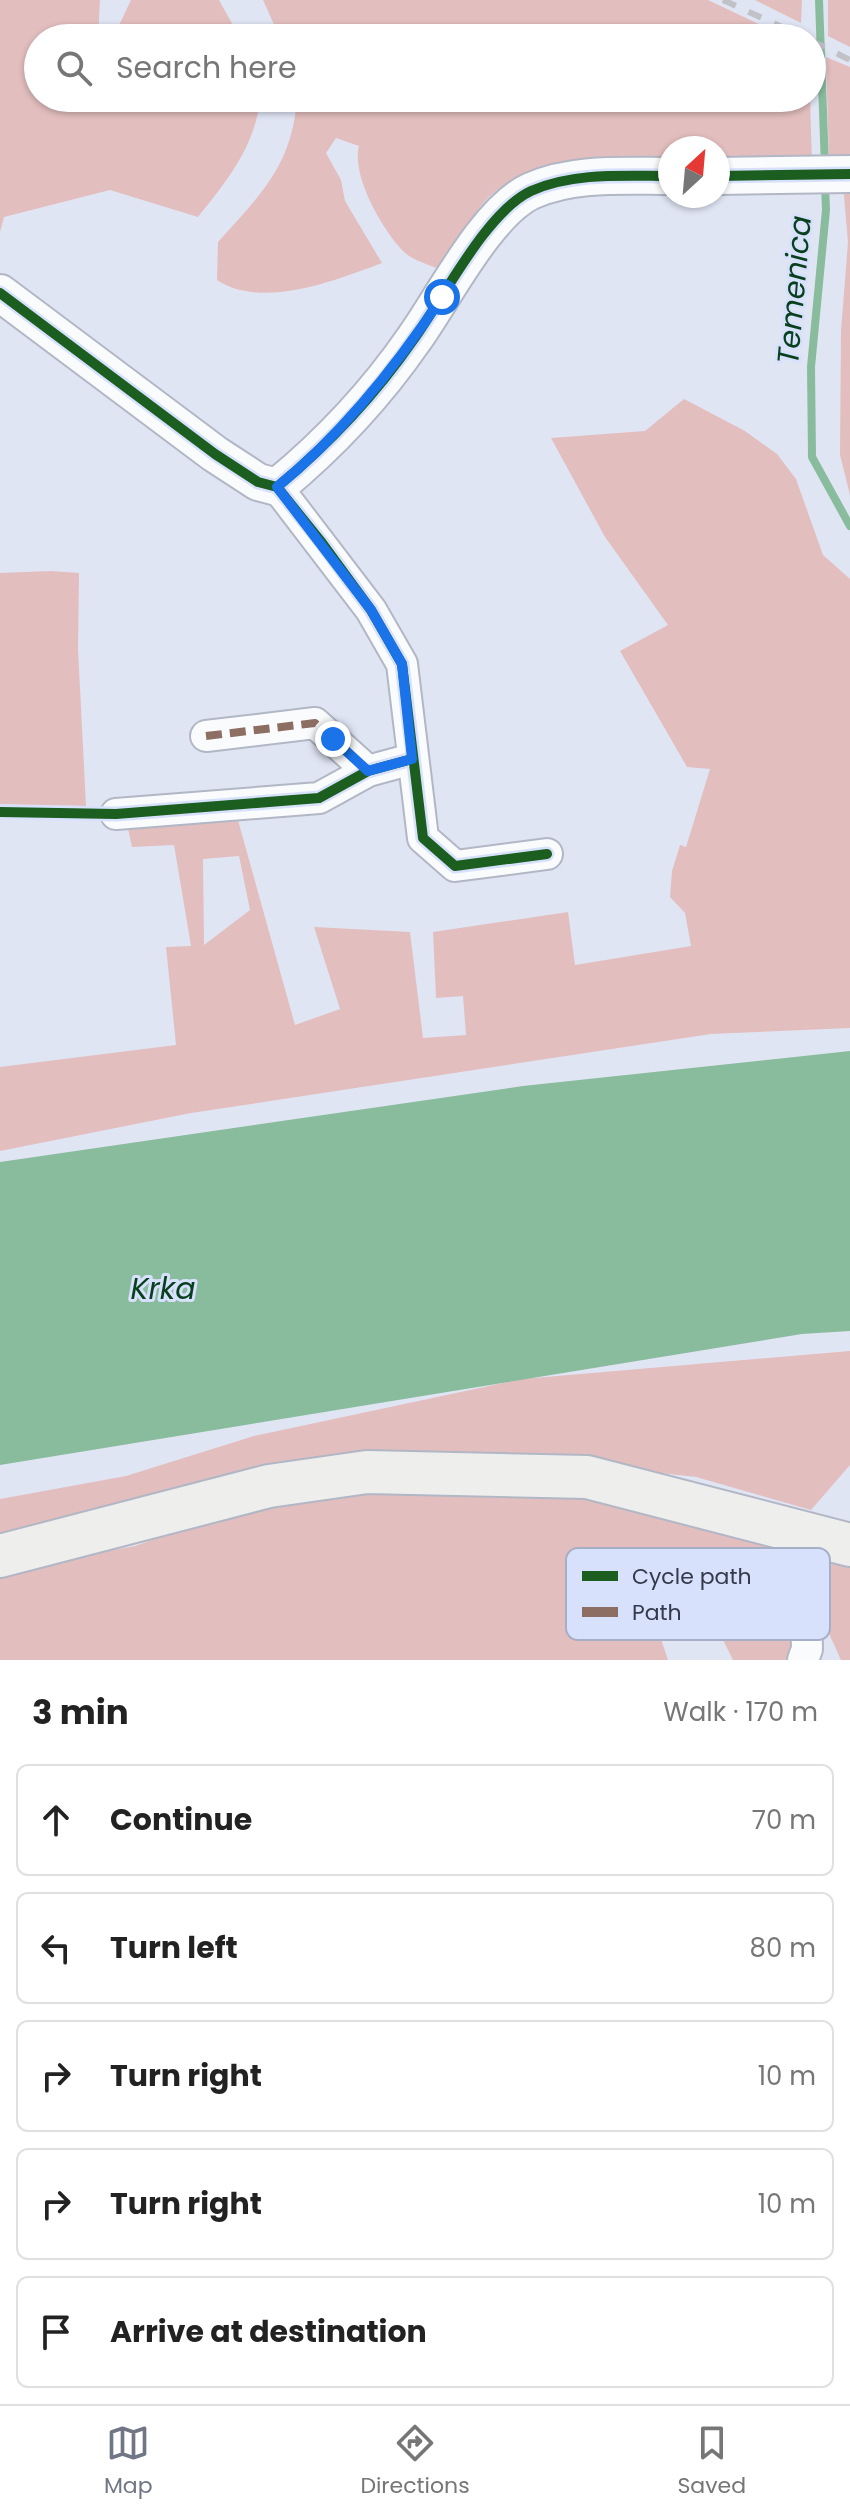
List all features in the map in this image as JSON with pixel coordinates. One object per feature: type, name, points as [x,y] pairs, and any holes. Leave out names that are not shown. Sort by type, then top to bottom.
[{"type":"main road","points":[[0,1556],[269,1486],[367,1472],[587,1477],[833,1540]]},
{"type":"street","points":[[730,176],[850,174]]},
{"type":"street","points":[[277,487],[319,453],[413,341],[470,252],[499,218],[529,191],[588,177],[658,176]]},
{"type":"street","points":[[0,293],[215,454],[258,482],[277,487],[371,610],[402,664],[423,838],[455,866],[547,854]]},
{"type":"street","points":[[206,736],[315,723],[368,771]]},
{"type":"street","points":[[116,814],[319,798],[368,771],[412,759]]},
{"type":"street","points":[[803,1660],[807,1640]]},
{"type":"shaded area","points":[[0,0],[100,0],[99,24],[24,24],[24,112],[258,112],[253,131],[238,162],[198,217],[110,190],[4,217],[0,232]]},
{"type":"shaded area","points":[[131,0],[219,0],[232,24],[120,24]]},
{"type":"shaded area","points":[[263,0],[708,0],[759,24],[274,24]]},
{"type":"shaded area","points":[[755,0],[802,0],[801,23]]},
{"type":"shaded area","points":[[828,0],[850,0],[850,47],[828,36]]},
{"type":"shaded area","points":[[826,57],[850,67],[850,160],[829,161]]},
{"type":"shaded area","points":[[295,112],[810,112],[812,163],[730,162],[730,136],[658,136],[658,160],[596,159],[546,167],[502,186],[484,202],[442,270],[403,251],[370,201],[360,172],[359,146],[336,138],[326,153],[341,180],[345,201],[382,263],[300,289],[255,292],[235,289],[217,280],[218,242],[272,178],[289,142]]},
{"type":"shaded area","points":[[843,185],[850,185],[850,495],[840,455],[841,331],[848,242]]},
{"type":"shaded area","points":[[684,399],[745,431],[777,454],[796,479],[823,555],[850,579],[850,1028],[711,1034],[191,1113],[0,1151],[0,1067],[176,1045],[166,947],[191,946],[174,845],[132,847],[126,819],[236,813],[295,1025],[340,1009],[314,927],[410,932],[423,1038],[466,1035],[463,996],[436,998],[433,932],[568,912],[575,965],[691,946],[685,913],[670,897],[672,871],[680,845],[686,847],[710,769],[687,767],[620,651],[668,625],[605,537],[551,438],[645,431]],"holes":[[[239,856],[250,910],[204,945],[203,859]]]},
{"type":"shaded area","points":[[0,573],[79,573],[78,649],[86,806],[0,804]]},
{"type":"shaded area","points":[[850,1351],[850,1465],[811,1510],[696,1477],[478,1452],[423,1457],[371,1454],[281,1463],[0,1541],[0,1499],[126,1476],[254,1436],[522,1379]]},
{"type":"shaded area","points":[[448,1486],[621,1499],[787,1548],[566,1548],[566,1640],[661,1640],[668,1660],[0,1660],[0,1571],[135,1546],[256,1504]]},
{"type":"shaded area","points":[[850,1562],[850,1660],[841,1660],[830,1635],[832,1564]]},
{"type":"shaded area","points":[[723,1640],[798,1640],[799,1660],[733,1660]]},
{"type":"water","name":"Krka","points":[[850,1051],[850,1331],[802,1334],[0,1465],[0,1162],[523,1086]]},
{"type":"waterway","name":"Temenica","points":[[819,0],[820,24]]},
{"type":"waterway","name":"Temenica","points":[[823,112],[825,167]]},
{"type":"waterway","name":"Temenica","points":[[825,185],[826,210],[811,367],[812,457],[850,526]]},
{"type":"railway","points":[[723,0],[775,24]]},
{"type":"railway","points":[[826,48],[850,60]]},
{"type":"marked path","points":[[206,736],[315,723],[368,771]]},
{"type":"cycle path","points":[[730,176],[850,174]]},
{"type":"cycle path","points":[[277,487],[333,436],[384,379],[466,258],[514,202],[531,191],[564,181],[599,176],[658,176]]},
{"type":"cycle path","points":[[0,293],[215,454],[258,482],[277,487],[322,543],[371,610],[402,664],[423,838],[455,866],[547,854]]},
{"type":"cycle path","points":[[0,812],[116,814],[319,798],[368,771],[412,759]]},
{"type":"route","points":[[333,739],[368,771],[412,759],[402,664],[371,610],[277,487],[319,453],[413,341],[442,297]]}]
